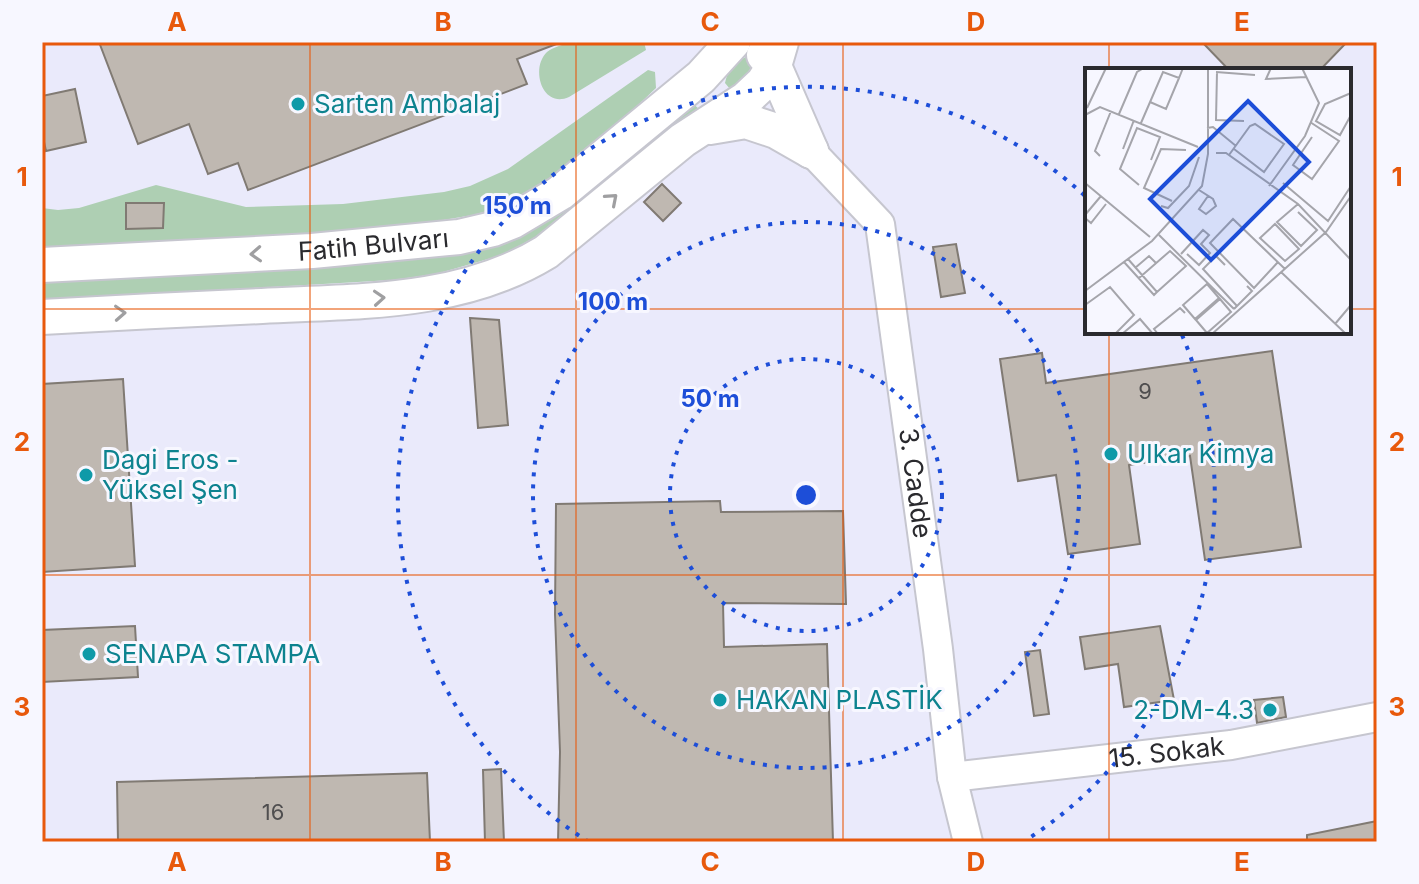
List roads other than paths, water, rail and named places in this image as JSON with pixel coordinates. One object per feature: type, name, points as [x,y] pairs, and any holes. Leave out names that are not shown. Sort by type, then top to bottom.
[{"type":"main road","name":"Fatih Bulvarı","points":[[42,265],[411,243],[493,229],[540,207],[560,193],[701,77],[733,42]]},
{"type":"main road","points":[[42,317],[316,303],[423,295],[472,286],[530,262],[546,252],[664,155],[731,109],[763,83],[769,50]]},
{"type":"main road","points":[[769,50],[811,151]]},
{"type":"main road","points":[[701,77],[703,87],[716,102],[731,109]]},
{"type":"main road","points":[[702,128],[746,121],[776,131],[811,151]]},
{"type":"street","name":"3. Cadde","points":[[811,151],[880,224],[938,649],[952,777],[968,842]]},
{"type":"street","name":"15. Sokak","points":[[952,777],[1231,745],[1377,717]]},
{"type":"place","name":"Sarten Ambalaj","points":[[298,104]]},
{"type":"place","name":"Ulkar Kimya","points":[[1111,454]]},
{"type":"place","name":"Dagi Eros - Yüksel Şen","points":[[86,475]]},
{"type":"place","name":"SENAPA STAMPA","points":[[89,654]]},
{"type":"place","name":"HAKAN PLASTİK","points":[[720,700]]},
{"type":"place","name":"2-DM-4.3","points":[[1270,710]]}]
